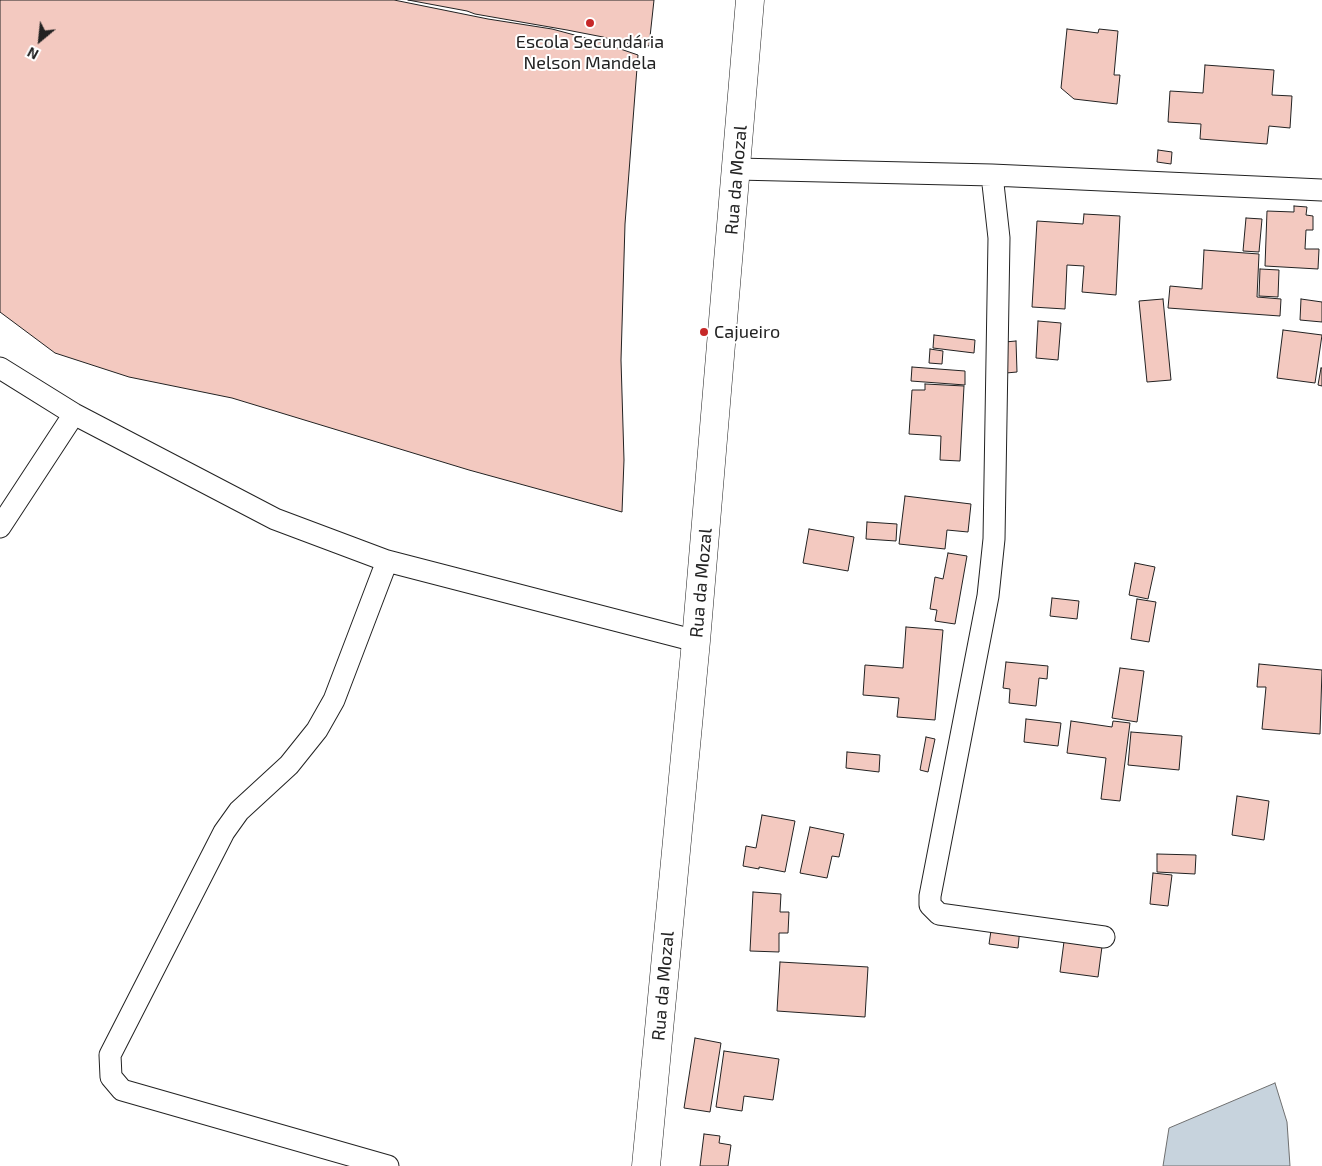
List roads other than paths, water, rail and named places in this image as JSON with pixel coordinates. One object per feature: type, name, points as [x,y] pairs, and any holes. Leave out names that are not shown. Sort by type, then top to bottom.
[{"type":"main road","name":"Rua da Mozal","points":[[646,1166],[696,641],[750,0]]},
{"type":"street","points":[[737,169],[992,176],[1322,190]]},
{"type":"street","points":[[992,176],[999,238],[994,539],[986,606],[930,896],[930,905],[939,914],[1104,936]]},
{"type":"street","points":[[0,368],[74,414],[275,519],[387,562],[696,641]]},
{"type":"street","points":[[0,527],[74,414]]},
{"type":"street","points":[[387,562],[334,700],[317,730],[289,765],[239,810],[224,832],[110,1055],[111,1077],[122,1090],[388,1166]]},
{"type":"place","name":"Escola Secundária Nelson Mandela","points":[[590,23]]},
{"type":"place","name":"Cajueiro","points":[[704,332]]}]
